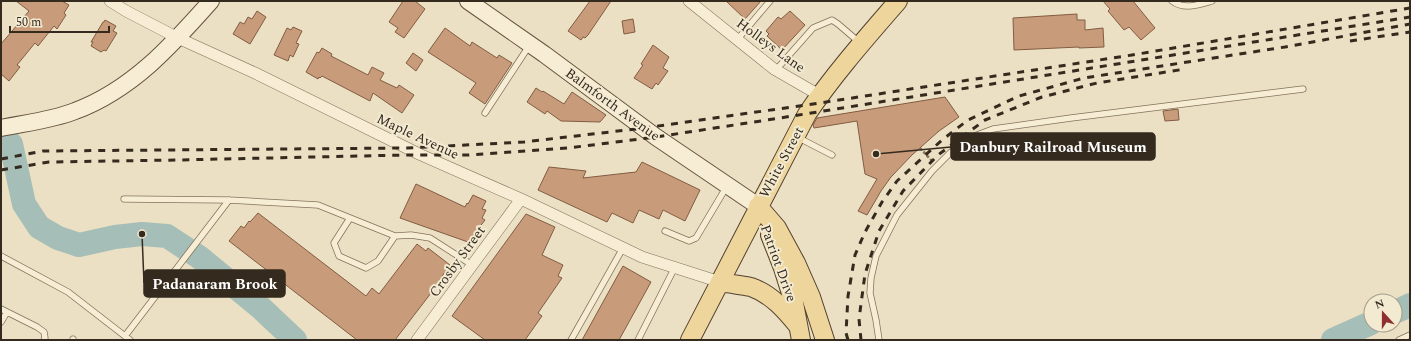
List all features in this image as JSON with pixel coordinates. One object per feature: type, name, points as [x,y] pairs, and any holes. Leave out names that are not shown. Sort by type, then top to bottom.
[{"type":"main road","name":"White Street","points":[[690,340],[806,114],[819,95],[861,43],[898,1]]},
{"type":"main road","name":"Patriot Drive","points":[[758,206],[783,268],[794,303],[800,334]]},
{"type":"main road","name":"Patriot Drive","points":[[758,206],[777,228],[796,263],[811,297],[825,340]]},
{"type":"main road","name":"Patriot Drive","points":[[720,282],[751,288],[772,298],[786,311],[800,334]]},
{"type":"street","name":"Maple Avenue","points":[[110,1],[178,38],[255,73],[419,154],[521,199],[642,257],[720,282]]},
{"type":"street","points":[[1,128],[75,112],[114,93],[149,66],[178,38],[211,1]]},
{"type":"street","name":"Balmforth Avenue","points":[[468,1],[530,44],[656,136],[758,206]]},
{"type":"street","name":"Holleys Lane","points":[[689,1],[776,70],[819,95]]},
{"type":"street","name":"Crosby Street","points":[[417,340],[521,199]]},
{"type":"lane","points":[[737,40],[770,1]]},
{"type":"lane","points":[[1172,1],[1176,4],[1190,6],[1212,1]]},
{"type":"lane","points":[[776,70],[813,28],[832,20],[861,43]]},
{"type":"lane","points":[[485,113],[530,44]]},
{"type":"lane","points":[[879,340],[870,293],[870,278],[876,256],[896,215],[937,166],[951,152],[977,135],[993,129],[1070,118],[1303,89]]},
{"type":"lane","points":[[795,136],[832,155]]},
{"type":"lane","points":[[665,230],[689,241],[696,238],[728,186]]},
{"type":"lane","points":[[124,199],[229,200],[318,205],[395,236],[411,235],[430,238],[472,265]]},
{"type":"lane","points":[[125,336],[229,200]]},
{"type":"lane","points":[[350,218],[334,242],[339,256],[366,268],[378,260],[395,236]]},
{"type":"lane","points":[[571,340],[623,248]]},
{"type":"lane","points":[[1,256],[68,292],[130,340]]},
{"type":"lane","points":[[638,340],[675,267]]},
{"type":"lane","points":[[1,309],[44,332],[44,340]]},
{"type":"lane","points":[[1,322],[7,312]]},
{"type":"lane","points":[[1399,340],[1410,335]]},
{"type":"path","points":[[920,148],[937,166]]},
{"type":"building","points":[[16,1],[62,1],[69,5],[64,13],[66,15],[57,29],[54,26],[38,46],[35,43],[17,65],[20,67],[9,81],[1,74],[1,44],[29,11]]},
{"type":"building","points":[[403,1],[415,1],[425,9],[404,38],[395,32],[398,28],[389,22]]},
{"type":"building","points":[[590,1],[611,1],[588,35],[585,38],[583,37],[581,40],[568,31]]},
{"type":"building","points":[[726,1],[761,1],[745,19]]},
{"type":"building","points":[[1103,1],[1133,1],[1155,28],[1141,40],[1129,27],[1124,30],[1108,11],[1110,9]]},
{"type":"building","points":[[257,11],[266,17],[250,44],[233,34],[240,22],[244,24],[248,17],[252,19]]},
{"type":"building","points":[[790,11],[805,25],[782,50],[767,36],[769,34],[766,31],[778,17],[781,19]]},
{"type":"building","points":[[1077,14],[1077,20],[1085,20],[1085,30],[1103,28],[1104,47],[1014,50],[1013,18]]},
{"type":"building","points":[[633,19],[635,32],[624,34],[622,21]]},
{"type":"building","points":[[105,20],[116,26],[113,31],[117,33],[106,51],[104,50],[101,52],[91,46],[93,42],[91,42]]},
{"type":"building","points":[[293,27],[302,31],[296,43],[299,44],[293,57],[290,55],[288,61],[274,55],[287,28],[291,30]]},
{"type":"building","points":[[445,28],[470,46],[472,42],[497,58],[499,55],[512,63],[485,104],[469,93],[476,83],[428,52]]},
{"type":"building","points":[[653,45],[669,57],[663,68],[668,71],[658,85],[656,83],[652,89],[634,78],[643,65],[641,64]]},
{"type":"building","points":[[322,48],[332,54],[331,56],[368,75],[372,67],[384,73],[380,80],[397,88],[399,85],[414,95],[402,113],[373,93],[370,101],[322,76],[318,79],[306,72],[317,52],[319,53]]},
{"type":"building","points":[[413,53],[423,60],[416,71],[406,63]]},
{"type":"building","points":[[536,88],[564,104],[572,92],[606,115],[600,122],[561,121],[547,111],[545,114],[527,102]]},
{"type":"building","points":[[945,97],[959,117],[939,131],[912,155],[891,177],[867,215],[858,211],[877,179],[865,174],[857,121],[814,128],[813,125],[817,118]]},
{"type":"building","points":[[1178,109],[1179,120],[1165,121],[1163,111]]},
{"type":"building","points":[[642,162],[700,190],[685,221],[663,210],[659,219],[639,210],[633,223],[612,213],[607,222],[538,190],[549,167],[586,171],[583,178],[636,172]]},
{"type":"building","points":[[416,184],[465,207],[473,195],[486,201],[482,209],[486,210],[482,218],[485,220],[468,242],[400,218]]},
{"type":"building","points":[[258,213],[366,296],[372,288],[379,294],[417,244],[426,251],[428,248],[450,265],[440,279],[441,280],[395,340],[357,340],[229,241],[241,226],[244,228]]},
{"type":"building","points":[[526,214],[555,227],[542,255],[563,265],[558,276],[562,278],[538,313],[542,316],[525,340],[485,340],[452,316]]},
{"type":"building","points":[[623,266],[651,282],[619,340],[582,340]]},
{"type":"waterway","points":[[11,144],[24,204],[39,227],[58,238],[79,245],[115,237],[142,234],[167,236],[199,257],[261,308],[295,340]]},
{"type":"waterway","points":[[1403,308],[1410,305]]},
{"type":"waterway","points":[[1333,340],[1363,327]]},
{"type":"railway","points":[[1,159],[43,151],[407,148],[524,142],[644,128],[813,104],[1132,55],[1410,8]]},
{"type":"railway","points":[[1,170],[49,162],[468,155],[568,148],[656,137],[780,118],[1410,17]]},
{"type":"railway","points":[[848,340],[846,333],[848,296],[855,255],[865,232],[882,202],[897,181],[942,140],[968,120],[1019,96],[1084,78],[1285,47],[1410,24]]},
{"type":"railway","points":[[1350,41],[1410,32]]},
{"type":"railway","points":[[861,340],[859,319],[865,274],[879,231],[903,191],[938,155],[985,120],[1042,97],[1097,83],[1185,69]]},
{"type":"place","name":"Danbury Railroad Museum","points":[[876,154]]},
{"type":"place","name":"Padanaram Brook","points":[[142,234]]}]
